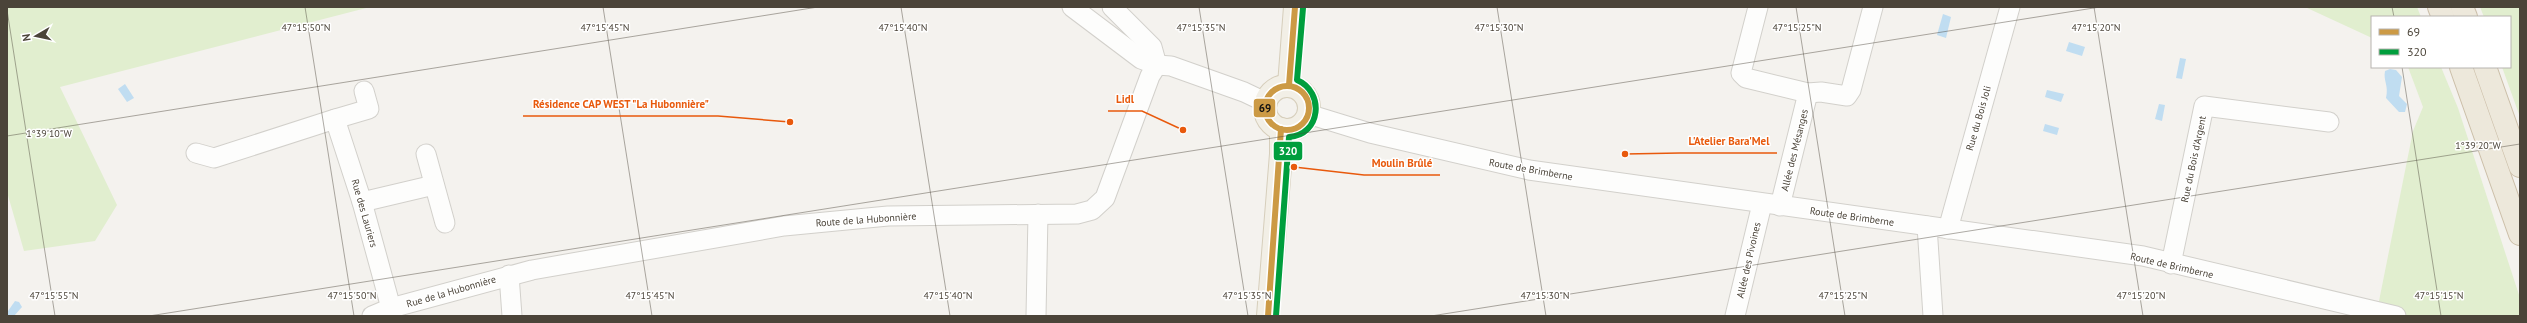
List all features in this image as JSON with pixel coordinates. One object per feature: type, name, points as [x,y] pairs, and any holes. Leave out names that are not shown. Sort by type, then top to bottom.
[{"type":"highway","points":[[2462,68],[2520,234]]},
{"type":"highway","points":[[2485,68],[2520,166]]},
{"type":"main road","points":[[1289,85],[1295,7]]},
{"type":"main road","points":[[1289,85],[1295,87],[1305,95],[1308,101],[1308,114],[1305,121],[1294,129],[1281,129],[1274,127],[1266,116],[1265,102],[1271,91],[1289,85]]},
{"type":"main road","points":[[1268,316],[1281,154],[1281,129]]},
{"type":"street","points":[[1072,7],[1116,29],[1120,23],[1116,11]]},
{"type":"street","points":[[1758,7],[1741,73],[1746,78],[1808,93],[1821,92],[1847,96],[1851,90],[1873,7]]},
{"type":"street","name":"Rue du Bois Joli","points":[[1948,228],[2010,7]]},
{"type":"street","points":[[1116,11],[1152,47],[1157,65]]},
{"type":"street","points":[[1101,21],[1141,59],[1157,65],[1171,66],[1244,92],[1265,102]]},
{"type":"street","name":"Route de la Hubonnière","points":[[509,275],[784,226],[888,216],[1077,214],[1092,210],[1105,198],[1149,79],[1157,65]]},
{"type":"street","points":[[196,153],[214,158],[368,109],[364,91]]},
{"type":"street","name":"Allée des Mésanges","points":[[1771,205],[1808,93]]},
{"type":"street","name":"Rue du Bois d'Argent","points":[[2171,264],[2204,106],[2328,122]]},
{"type":"street","name":"Route de Brimberne","points":[[1308,114],[1370,132],[1529,170],[2143,256],[2370,313],[2396,316]]},
{"type":"street","name":"Rue des Lauriers","points":[[336,119],[362,202],[391,308]]},
{"type":"street","points":[[426,154],[445,224]]},
{"type":"street","points":[[362,202],[434,185]]},
{"type":"street","name":"Allée des Pivoines","points":[[1735,316],[1771,205]]},
{"type":"street","points":[[1036,316],[1038,214]]},
{"type":"street","points":[[1927,226],[1933,316]]},
{"type":"street","points":[[509,275],[512,316]]},
{"type":"street","name":"Rue de la Hubonnière","points":[[372,316],[391,308],[509,275]]},
{"type":"green space","points":[[7,7],[370,7],[60,87],[117,205],[95,241],[24,251],[7,192]]},
{"type":"green space","points":[[2305,7],[2417,7],[2421,16],[2371,16],[2371,38]]},
{"type":"green space","points":[[2480,7],[2520,7],[2520,117],[2502,68],[2511,68],[2511,16],[2484,16]]},
{"type":"green space","points":[[2408,68],[2441,68],[2458,108],[2520,298],[2520,316],[2376,316],[2413,131],[2423,107]]},
{"type":"water","points":[[1943,14],[1951,17],[1946,38],[1937,35]]},
{"type":"water","points":[[2069,42],[2085,47],[2082,56],[2066,51]]},
{"type":"water","points":[[2180,58],[2186,59],[2182,79],[2176,78]]},
{"type":"water","points":[[2390,69],[2396,70],[2402,77],[2399,96],[2407,104],[2405,112],[2399,112],[2386,98],[2387,90],[2385,71]]},
{"type":"water","points":[[125,84],[134,98],[127,102],[118,89]]},
{"type":"water","points":[[2047,90],[2064,94],[2061,102],[2045,97]]},
{"type":"water","points":[[2159,104],[2165,105],[2162,121],[2155,119]]},
{"type":"water","points":[[2045,124],[2059,128],[2057,135],[2043,131]]},
{"type":"water","points":[[15,301],[19,302],[22,307],[14,316],[7,316],[8,311]]},
{"type":"transit line","name":"69","points":[[1289,85],[1295,7]]},
{"type":"transit line","name":"320","points":[[1276,316],[1289,137],[1300,134],[1308,129],[1316,112],[1312,94],[1306,86],[1297,80],[1303,8]]},
{"type":"transit line","name":"69","points":[[1283,86],[1291,86],[1296,87],[1303,92],[1308,99],[1309,108],[1308,117],[1303,124],[1296,129],[1283,130],[1275,127],[1268,120],[1265,112],[1265,104],[1268,96],[1275,89],[1283,86]]},
{"type":"transit line","name":"69","points":[[1268,316],[1281,129]]},
{"type":"place","name":"Résidence CAP WEST \"La Hubonnière\"","points":[[790,122]]},
{"type":"place","name":"Lidl","points":[[1183,130]]},
{"type":"place","name":"L'Atelier Bara'Mel","points":[[1625,154]]},
{"type":"place","name":"Moulin Brûlé","points":[[1294,167]]}]
